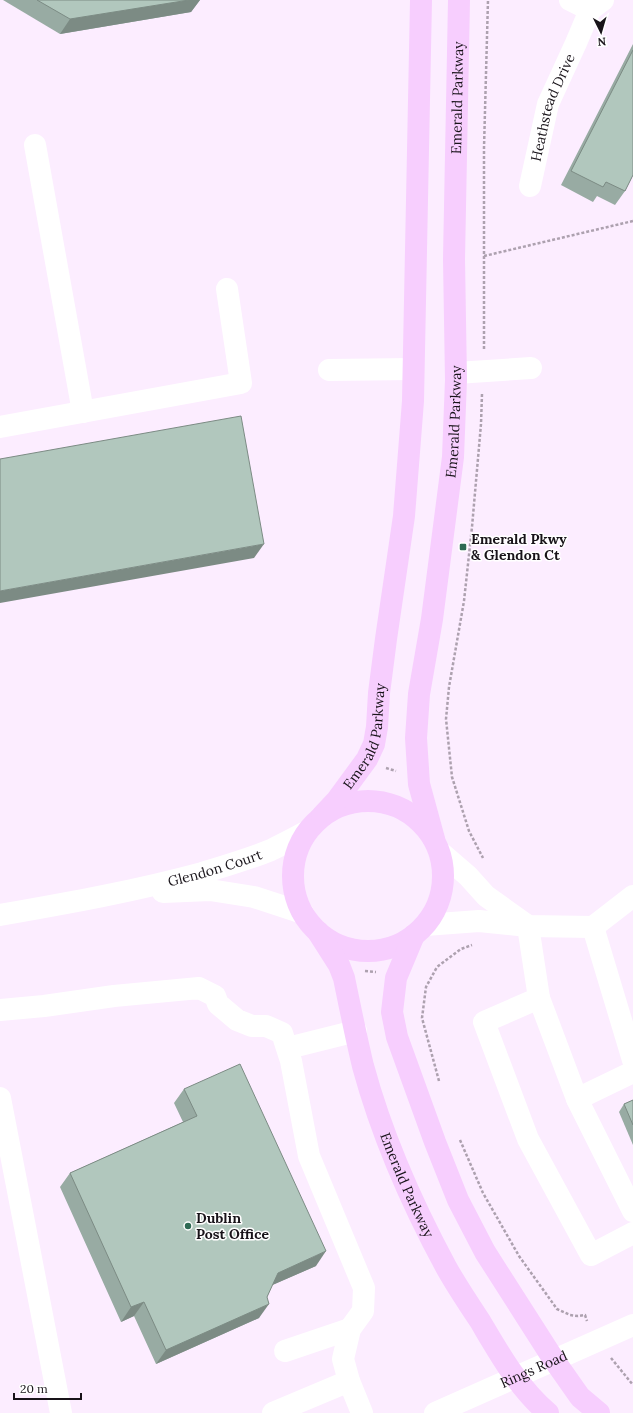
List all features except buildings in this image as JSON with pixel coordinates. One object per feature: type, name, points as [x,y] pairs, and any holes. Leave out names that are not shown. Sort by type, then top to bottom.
[{"type":"main road","name":"Emerald Parkway","points":[[421,0],[413,401],[404,516],[379,693],[377,727],[374,744],[367,759],[337,800],[306,832],[297,851],[293,872],[295,894],[303,913],[318,932],[339,964],[344,978],[364,1067],[380,1118],[398,1166],[421,1218],[447,1268],[492,1342],[516,1377],[539,1406],[548,1413]]},
{"type":"main road","name":"Emerald Parkway","points":[[419,930],[434,912],[440,898],[443,882],[443,866],[419,784],[416,738],[419,694],[432,619],[452,465],[456,373],[454,259],[459,0]]},
{"type":"main road","points":[[322,816],[347,804],[361,801],[382,802],[403,809],[415,817],[425,827],[437,845]]},
{"type":"main road","points":[[318,932],[330,941],[344,946],[358,950],[373,950],[401,943],[419,930]]},
{"type":"main road","points":[[419,930],[396,978],[392,1012],[397,1037],[435,1142],[458,1200],[485,1252],[554,1360],[580,1397],[599,1413]]},
{"type":"street","name":"Heathstead Drive","points":[[530,186],[548,104],[576,43],[596,5],[570,0]]},
{"type":"street","points":[[35,145],[83,412]]},
{"type":"street","points":[[0,427],[241,383],[227,289]]},
{"type":"street","points":[[456,373],[531,368]]},
{"type":"street","points":[[329,370],[413,369]]},
{"type":"street","name":"Glendon Court","points":[[0,915],[120,893],[170,882],[230,865],[271,850],[306,832]]},
{"type":"street","points":[[437,845],[486,896],[528,926],[539,998],[576,1099],[633,1212]]},
{"type":"street","name":"Glendon Court","points":[[120,893],[210,890],[254,897],[303,913]]},
{"type":"street","points":[[419,930],[479,921],[528,926],[593,927],[633,896]]},
{"type":"street","points":[[593,927],[633,1060]]},
{"type":"street","points":[[0,1010],[44,1006],[114,996],[199,988],[215,996],[218,1004],[237,1020],[252,1026],[266,1026],[282,1033],[291,1061],[309,1156],[364,1288],[363,1311],[350,1329],[343,1359],[349,1381],[362,1413]]},
{"type":"street","points":[[539,998],[484,1022],[528,1139],[591,1255],[633,1232]]},
{"type":"street","points":[[288,1048],[356,1031]]},
{"type":"street","points":[[576,1099],[633,1072]]},
{"type":"street","points":[[0,1098],[61,1413]]},
{"type":"street","name":"Rings Road","points":[[435,1413],[633,1325]]},
{"type":"street","points":[[285,1351],[350,1329]]},
{"type":"street","points":[[274,1413],[349,1381]]},
{"type":"path","points":[[484,351],[484,148],[488,0]]},
{"type":"path","points":[[484,256],[633,221]]},
{"type":"path","points":[[483,388],[482,424],[464,601],[449,687],[446,719],[452,777],[469,831],[484,859]]},
{"type":"path","points":[[441,1087],[422,1018],[426,987],[437,967],[462,949],[474,945]]},
{"type":"path","points":[[359,971],[369,970],[376,972]]},
{"type":"path","points":[[458,1135],[483,1193],[519,1256],[557,1309],[578,1316],[585,1315]]},
{"type":"place","name":"Emerald Pkwy & Glendon Ct","points":[[463,547]]},
{"type":"place","name":"Dublin Post Office","points":[[188,1226]]}]
